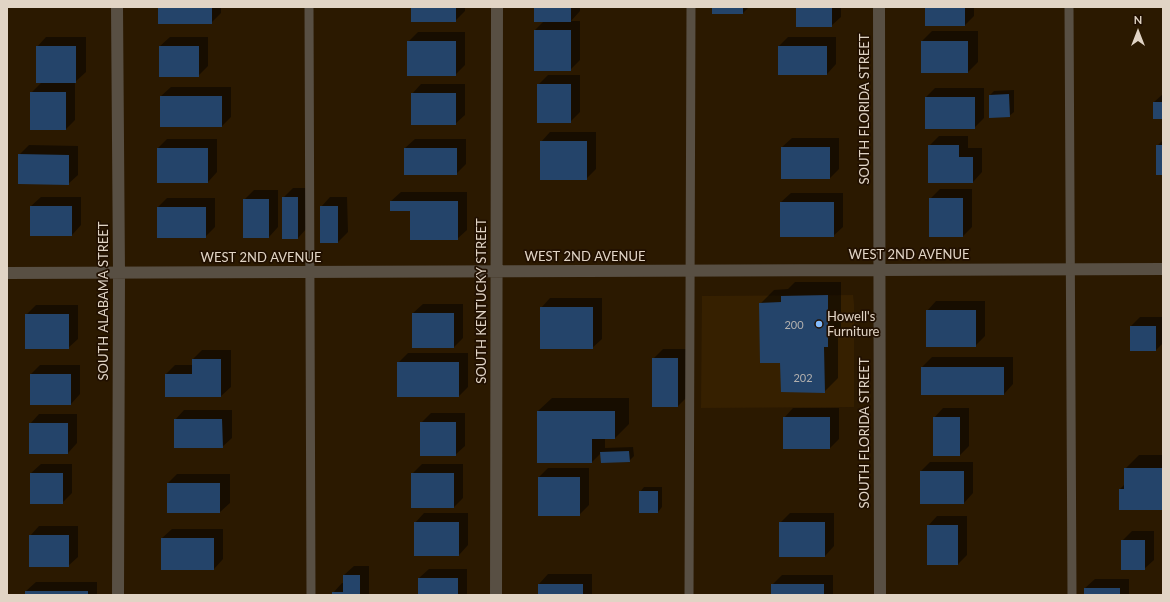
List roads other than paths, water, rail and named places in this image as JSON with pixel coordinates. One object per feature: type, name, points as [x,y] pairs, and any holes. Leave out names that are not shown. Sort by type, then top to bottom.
[{"type":"street","name":"SOUTH ALABAMA STREET","points":[[117,7],[119,273],[118,595]]},
{"type":"street","name":"SOUTH KENTUCKY STREET","points":[[496,595],[497,7]]},
{"type":"street","name":"SOUTH FLORIDA STREET","points":[[879,7],[880,595]]},
{"type":"street","name":"WEST 2ND AVENUE","points":[[7,273],[1163,269]]},
{"type":"lane","points":[[309,7],[310,595]]},
{"type":"lane","points":[[689,595],[691,7]]},
{"type":"lane","points":[[1069,7],[1072,595]]},
{"type":"place","name":"Howell's Furniture","points":[[819,324]]}]
